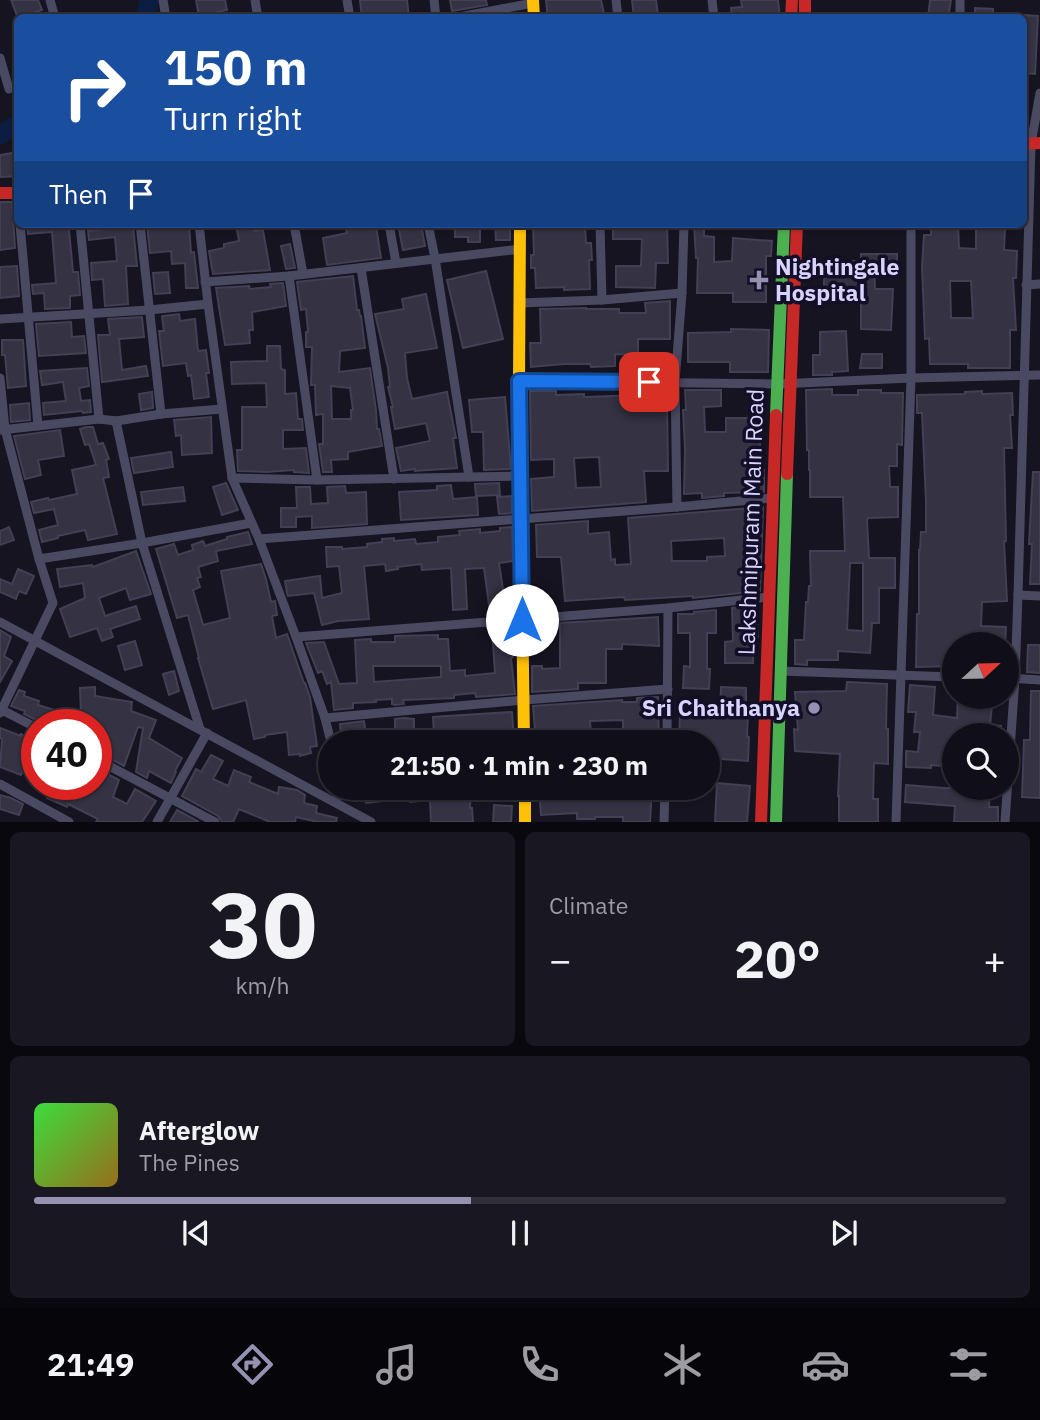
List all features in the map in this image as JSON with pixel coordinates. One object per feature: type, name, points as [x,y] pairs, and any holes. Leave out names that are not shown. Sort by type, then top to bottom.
[{"type":"main road","points":[[520,228],[519,381],[524,730]]},
{"type":"main road","name":"Lakshmipuram Main Road","points":[[761,821],[784,228]]},
{"type":"main road","name":"Lakshmipuram Main Road","points":[[776,821],[797,228]]},
{"type":"main road","points":[[525,800],[525,821]]},
{"type":"street","points":[[473,14],[533,1]]},
{"type":"street","points":[[0,58],[9,89]]},
{"type":"street","points":[[1014,632],[1018,595],[1029,192],[1032,144],[1040,93]]},
{"type":"street","points":[[1029,192],[1040,192]]},
{"type":"street","points":[[20,228],[38,426]]},
{"type":"street","points":[[80,228],[99,419]]},
{"type":"street","points":[[140,228],[161,414]]},
{"type":"street","points":[[200,228],[205,282],[232,478],[259,539],[328,730]]},
{"type":"street","points":[[295,228],[303,274]]},
{"type":"street","points":[[389,228],[396,263]]},
{"type":"street","points":[[429,228],[470,477]]},
{"type":"street","points":[[600,228],[602,300]]},
{"type":"street","points":[[677,507],[675,382],[684,228]]},
{"type":"street","points":[[896,821],[911,378],[911,228]]},
{"type":"street","points":[[205,282],[289,276],[521,249]]},
{"type":"street","points":[[361,268],[394,479]]},
{"type":"street","points":[[289,276],[317,480]]},
{"type":"street","points":[[1026,285],[1040,284]]},
{"type":"street","points":[[519,303],[682,293]]},
{"type":"street","points":[[0,319],[149,310],[208,303]]},
{"type":"street","points":[[519,381],[777,384],[1040,376]]},
{"type":"street","points":[[0,378],[3,430],[53,603],[1,711],[21,720]]},
{"type":"street","points":[[3,430],[222,409]]},
{"type":"street","points":[[116,421],[142,543],[204,731],[157,821]]},
{"type":"street","points":[[232,478],[317,480],[521,476]]},
{"type":"street","points":[[259,539],[772,498]]},
{"type":"street","points":[[39,559],[251,523]]},
{"type":"street","points":[[1018,595],[1040,596]]},
{"type":"street","points":[[296,637],[668,608],[768,597]]},
{"type":"street","points":[[667,730],[668,608]]},
{"type":"street","points":[[0,622],[371,821]]},
{"type":"street","points":[[780,671],[942,677]]},
{"type":"street","points":[[1019,679],[1040,680]]},
{"type":"street","points":[[325,718],[668,689]]},
{"type":"street","points":[[1005,821],[1009,709]]},
{"type":"street","points":[[112,767],[215,821]]},
{"type":"street","points":[[0,784],[69,821]]},
{"type":"street","points":[[664,821],[665,800]]},
{"type":"building","points":[[11,0],[38,0],[42,10],[30,14],[16,14]]},
{"type":"building","points":[[196,0],[225,0],[227,10],[199,14]]},
{"type":"building","points":[[360,0],[407,0],[409,14],[362,14]]},
{"type":"building","points":[[450,0],[486,0],[487,5],[452,11]]},
{"type":"building","points":[[546,0],[601,0],[604,14],[548,14]]},
{"type":"building","points":[[632,0],[656,0],[658,14],[634,14]]},
{"type":"building","points":[[741,0],[778,0],[780,14],[732,14],[731,8],[742,7]]},
{"type":"building","points":[[930,0],[951,0],[949,14],[928,14]]},
{"type":"building","points":[[975,8],[993,9],[993,14],[975,14]]},
{"type":"building","points":[[1027,15],[1038,16],[1035,74],[1027,73]]},
{"type":"building","points":[[14,153],[14,176],[0,177],[0,155]]},
{"type":"building","points":[[0,202],[12,202],[15,248],[0,250]]},
{"type":"building","points":[[27,228],[69,228],[73,272],[78,272],[80,295],[70,296],[70,308],[45,309],[44,293],[33,294],[32,285],[56,283],[52,232],[28,234]]},
{"type":"building","points":[[133,228],[137,266],[126,266],[128,304],[105,306],[103,279],[92,280],[91,263],[117,261],[115,237],[89,240],[88,231]]},
{"type":"building","points":[[147,228],[189,228],[198,288],[186,288],[185,263],[172,264],[171,251],[150,253]]},
{"type":"building","points":[[237,228],[263,230],[270,270],[213,274],[209,251],[239,241]]},
{"type":"building","points":[[376,228],[381,258],[327,265],[323,238],[347,233],[346,229]]},
{"type":"building","points":[[399,228],[422,228],[425,246],[403,250]]},
{"type":"building","points":[[455,228],[480,228],[480,242],[468,242],[468,237],[455,237]]},
{"type":"building","points":[[495,228],[510,228],[510,240],[496,240]]},
{"type":"building","points":[[533,228],[585,228],[586,243],[591,243],[590,289],[536,288],[535,268],[531,268],[531,255],[534,255]]},
{"type":"building","points":[[613,228],[667,228],[668,263],[656,263],[655,288],[616,287],[616,266],[641,266],[642,239],[613,239]]},
{"type":"building","points":[[694,228],[704,228],[704,236],[714,237],[714,262],[732,261],[733,238],[772,241],[771,256],[766,256],[766,302],[733,302],[733,293],[697,293]]},
{"type":"building","points":[[931,228],[958,228],[959,248],[976,249],[976,228],[1005,228],[1004,250],[1017,251],[1016,278],[1013,278],[1016,330],[1010,330],[1010,368],[930,364],[929,338],[925,339],[922,267],[924,235],[931,235]],"holes":[[[950,281],[971,281],[973,318],[951,318]]]},
{"type":"building","points":[[290,244],[295,268],[286,269],[281,246]]},
{"type":"building","points":[[861,254],[897,254],[897,265],[874,265],[875,289],[893,289],[891,330],[861,329],[861,291],[824,290],[824,261],[861,261]]},
{"type":"building","points":[[17,266],[19,296],[0,298],[0,267]]},
{"type":"building","points":[[486,271],[503,339],[463,348],[447,280]]},
{"type":"building","points":[[168,272],[170,293],[155,294],[153,273]]},
{"type":"building","points":[[353,276],[357,310],[361,316],[365,348],[340,351],[339,372],[370,368],[377,429],[382,446],[348,452],[348,459],[331,460],[332,472],[323,472],[319,444],[323,444],[323,414],[316,415],[315,385],[311,385],[312,347],[306,347],[306,309],[301,310],[297,282]],"holes":[[[331,386],[350,388],[353,410],[351,419],[332,419]]]},
{"type":"building","points":[[283,283],[286,306],[252,312],[253,330],[249,330],[250,343],[225,345],[216,288],[249,286],[250,289]]},
{"type":"building","points":[[426,294],[437,348],[405,353],[407,378],[412,399],[447,392],[456,438],[453,438],[457,468],[401,471],[396,448],[430,441],[426,423],[395,429],[388,387],[388,368],[375,314],[404,309],[402,299]]},
{"type":"building","points":[[670,301],[670,339],[638,339],[638,355],[615,354],[615,366],[564,364],[531,367],[530,343],[541,343],[540,309],[619,309],[619,313],[646,313],[645,303]]},
{"type":"building","points":[[179,314],[180,321],[195,319],[198,351],[206,350],[209,397],[194,399],[191,375],[188,376],[186,363],[163,366],[159,331],[164,331],[162,316]]},
{"type":"building","points":[[142,317],[144,337],[119,339],[122,370],[146,366],[148,376],[102,382],[98,335],[110,335],[108,319]]},
{"type":"building","points":[[71,322],[72,337],[84,336],[86,353],[39,356],[36,324]]},
{"type":"building","points":[[731,329],[769,330],[768,372],[730,372],[730,362],[688,362],[688,333],[731,332]]},
{"type":"building","points":[[846,331],[848,371],[832,372],[832,375],[813,375],[813,355],[820,355],[820,332]]},
{"type":"building","points":[[2,340],[23,340],[26,386],[8,388]]},
{"type":"building","points":[[267,346],[280,346],[281,369],[285,370],[285,394],[296,393],[298,419],[302,419],[303,430],[283,430],[283,449],[306,448],[309,473],[294,470],[238,471],[237,450],[242,450],[242,407],[267,407],[266,383],[232,384],[231,362],[267,361]]},
{"type":"building","points":[[862,354],[882,354],[882,368],[860,368]]},
{"type":"building","points":[[644,360],[667,361],[667,374],[644,374]]},
{"type":"building","points":[[87,368],[89,386],[79,388],[81,401],[90,400],[91,412],[44,415],[43,403],[66,401],[63,382],[42,385],[40,371]]},
{"type":"building","points":[[832,389],[832,395],[858,395],[858,390],[903,393],[902,445],[897,444],[897,466],[889,466],[890,487],[898,487],[898,517],[868,518],[867,521],[869,558],[895,558],[895,588],[879,588],[879,623],[872,623],[870,653],[838,651],[838,660],[807,660],[807,665],[795,664],[795,640],[804,640],[806,602],[811,586],[810,551],[845,551],[843,497],[810,497],[806,390]],"holes":[[[850,563],[863,563],[863,631],[847,630]]]},
{"type":"building","points":[[685,390],[721,390],[721,406],[704,407],[705,432],[726,432],[726,418],[760,418],[760,470],[764,470],[764,492],[724,493],[724,496],[702,498],[702,493],[684,494]]},
{"type":"building","points":[[530,391],[556,391],[556,395],[584,394],[584,397],[667,397],[668,471],[644,471],[646,502],[532,511],[531,479],[554,477],[554,459],[531,460]],"holes":[[[599,457],[601,487],[576,488],[574,458]]]},
{"type":"building","points":[[152,392],[153,408],[141,410],[139,394]]},
{"type":"building","points":[[1012,393],[1012,448],[1004,448],[1007,601],[982,602],[981,626],[1006,627],[1006,632],[942,632],[942,666],[916,667],[919,550],[921,532],[926,532],[922,413],[917,413],[917,395]]},
{"type":"building","points":[[505,397],[511,469],[484,470],[483,432],[472,432],[469,400]]},
{"type":"building","points":[[29,403],[30,420],[11,422],[10,405]]},
{"type":"building","points":[[211,417],[212,453],[182,455],[181,435],[176,436],[174,420]]},
{"type":"building","points":[[93,427],[98,444],[103,443],[109,459],[106,460],[109,477],[103,478],[117,534],[88,540],[85,530],[42,542],[39,530],[58,525],[54,509],[34,513],[31,502],[77,494],[72,470],[96,465],[89,444],[85,445],[80,429]]},
{"type":"building","points":[[60,430],[64,456],[38,460],[41,475],[25,479],[14,436]]},
{"type":"building","points":[[171,452],[173,467],[134,473],[131,458]]},
{"type":"building","points":[[1033,472],[1040,472],[1040,584],[1030,584]]},
{"type":"building","points":[[226,483],[238,510],[222,515],[213,487]]},
{"type":"building","points":[[499,483],[500,495],[476,496],[475,484]]},
{"type":"building","points":[[451,485],[453,499],[477,497],[478,515],[401,520],[399,492],[437,490],[437,486]]},
{"type":"building","points":[[345,486],[346,493],[366,492],[367,524],[312,528],[312,516],[296,517],[296,527],[281,527],[281,508],[297,508],[296,487],[310,487],[311,504],[328,503],[327,487]]},
{"type":"building","points":[[183,487],[185,501],[143,505],[141,492]]},
{"type":"building","points":[[512,496],[512,513],[499,514],[497,497]]},
{"type":"building","points":[[763,507],[760,591],[693,598],[625,600],[624,597],[565,601],[561,557],[537,557],[536,525],[588,521],[588,534],[609,532],[611,560],[615,559],[615,565],[631,564],[628,518]],"holes":[[[724,538],[725,556],[707,557],[707,561],[672,561],[671,541]]]},
{"type":"building","points":[[9,527],[14,540],[0,545],[0,531]]},
{"type":"building","points":[[512,527],[513,561],[499,563],[505,603],[489,605],[484,568],[465,569],[467,609],[453,610],[451,568],[422,570],[421,564],[386,571],[385,564],[364,566],[369,619],[322,625],[314,593],[288,596],[287,593],[285,581],[320,576],[322,598],[342,593],[339,566],[327,567],[326,547],[367,547],[367,544],[382,542],[382,539],[394,538],[394,541],[415,539],[416,544],[438,542],[438,537],[460,535],[459,531],[480,529],[480,533]]},
{"type":"building","points":[[248,532],[252,544],[216,551],[218,561],[198,567],[200,587],[193,590],[203,625],[230,618],[221,571],[261,564],[271,602],[275,601],[277,615],[272,616],[276,638],[287,634],[310,697],[317,746],[310,747],[311,753],[300,756],[289,755],[287,732],[254,739],[246,700],[213,709],[188,615],[177,618],[156,549],[174,544],[178,555],[193,550],[192,545],[203,541],[205,546]]},
{"type":"building","points":[[136,551],[151,594],[130,600],[126,588],[99,598],[105,616],[136,606],[140,619],[110,629],[113,637],[102,641],[97,628],[70,637],[60,609],[85,598],[83,583],[60,587],[57,569],[93,567]]},
{"type":"building","points":[[18,569],[34,576],[26,594],[19,591],[16,599],[0,592],[0,579],[12,584]]},
{"type":"building","points":[[756,605],[758,637],[753,637],[753,663],[725,663],[725,642],[733,641],[732,608]]},
{"type":"building","points":[[716,610],[716,633],[707,633],[709,689],[683,688],[684,666],[690,667],[690,633],[678,633],[678,614]]},
{"type":"building","points":[[658,617],[659,646],[622,644],[622,649],[606,649],[606,683],[578,683],[578,689],[532,692],[532,666],[542,666],[542,669],[560,668],[560,623]]},
{"type":"building","points":[[511,629],[515,694],[476,697],[475,693],[454,695],[454,698],[403,700],[404,704],[395,705],[392,704],[392,699],[375,700],[376,702],[353,703],[353,708],[334,710],[331,682],[327,684],[322,671],[318,673],[306,643],[324,642],[339,684],[357,683],[355,640],[395,642],[395,636],[438,635],[438,639],[448,639],[450,671],[465,670],[465,676],[495,673],[492,630]],"holes":[[[373,666],[441,666],[441,677],[374,682]]]},
{"type":"building","points":[[0,630],[11,637],[4,656],[12,661],[0,682]]},
{"type":"building","points":[[135,641],[142,665],[125,670],[118,646]]},
{"type":"building","points":[[1028,645],[1040,645],[1040,673],[1027,672]]},
{"type":"building","points":[[174,671],[179,691],[169,695],[163,674]]},
{"type":"building","points":[[847,682],[887,684],[888,764],[874,763],[873,799],[878,799],[878,822],[839,822],[840,754],[795,751],[794,729],[798,730],[795,692],[846,691]]},
{"type":"building","points":[[910,685],[935,687],[933,715],[957,718],[957,709],[992,709],[990,723],[942,723],[942,766],[931,765],[931,768],[906,767],[906,751],[918,752],[920,732],[914,732],[916,712],[908,712]]},
{"type":"building","points":[[95,687],[95,696],[132,702],[131,711],[156,720],[149,738],[182,758],[171,783],[149,771],[147,778],[136,772],[143,728],[138,727],[124,766],[112,760],[112,709],[81,709],[80,688]]},
{"type":"building","points":[[721,687],[746,688],[748,761],[720,759],[720,730],[679,730],[680,713],[720,715]]},
{"type":"building","points":[[19,690],[25,692],[24,696],[39,701],[38,705],[51,709],[21,710],[11,706]]},
{"type":"building","points":[[1031,691],[1040,691],[1040,798],[1022,797],[1024,740],[1030,740]]},
{"type":"building","points":[[658,697],[659,730],[623,730],[623,720],[590,721],[591,730],[535,730],[533,706],[622,700],[637,702],[637,698]]},
{"type":"building","points":[[512,712],[513,730],[434,730],[433,717]]},
{"type":"building","points":[[395,719],[414,719],[414,730],[395,730]]},
{"type":"building","points":[[364,721],[365,730],[341,730],[340,724]]},
{"type":"building","points":[[0,728],[21,736],[21,775],[0,767]]},
{"type":"building","points":[[211,755],[223,761],[213,779],[228,786],[234,770],[251,777],[249,782],[278,794],[279,787],[297,790],[305,795],[304,803],[317,806],[316,813],[337,818],[336,822],[318,822],[296,817],[295,822],[270,822],[239,809],[233,822],[222,822],[218,816],[182,796],[196,769],[201,772]]},
{"type":"building","points":[[112,776],[119,780],[113,797],[127,804],[135,789],[156,801],[142,822],[96,822],[98,819],[68,804],[67,807],[51,800],[112,800]]},
{"type":"building","points":[[720,783],[750,786],[747,822],[715,822],[716,800],[720,800]]},
{"type":"building","points":[[906,785],[942,788],[942,800],[989,800],[989,807],[998,807],[998,822],[954,822],[955,806],[905,802]]},
{"type":"building","points":[[0,795],[23,804],[19,815],[0,809]]},
{"type":"building","points":[[365,800],[392,800],[366,803]]},
{"type":"building","points":[[430,800],[470,800],[473,822],[431,822]]},
{"type":"building","points":[[540,800],[651,800],[650,822],[623,822],[623,817],[577,819],[577,813],[541,815]]},
{"type":"building","points":[[494,805],[512,806],[511,822],[493,822]]},
{"type":"building","points":[[177,810],[199,822],[170,822]]},
{"type":"waterway","points":[[147,14],[149,0]]},
{"type":"waterway","points":[[0,135],[14,126]]},
{"type":"traffic: fast","points":[[776,415],[784,228]]},
{"type":"traffic: fast","points":[[776,822],[787,474]]},
{"type":"traffic: slow","points":[[533,0],[534,14]]},
{"type":"traffic: slow","points":[[520,228],[519,381],[524,730]]},
{"type":"traffic: slow","points":[[525,800],[525,822]]},
{"type":"traffic: jam","points":[[791,14],[792,0]]},
{"type":"traffic: jam","points":[[805,0],[805,14]]},
{"type":"traffic: jam","points":[[1027,144],[1040,143]]},
{"type":"traffic: jam","points":[[0,193],[14,193]]},
{"type":"traffic: jam","points":[[787,474],[797,228]]},
{"type":"traffic: jam","points":[[761,822],[776,415]]},
{"type":"place","name":"Nightingale Hospital","points":[[759,280]]},
{"type":"place","name":"Sri Chaithanya","points":[[814,708]]},
{"type":"route","points":[[522,620],[519,381],[649,382]]}]
